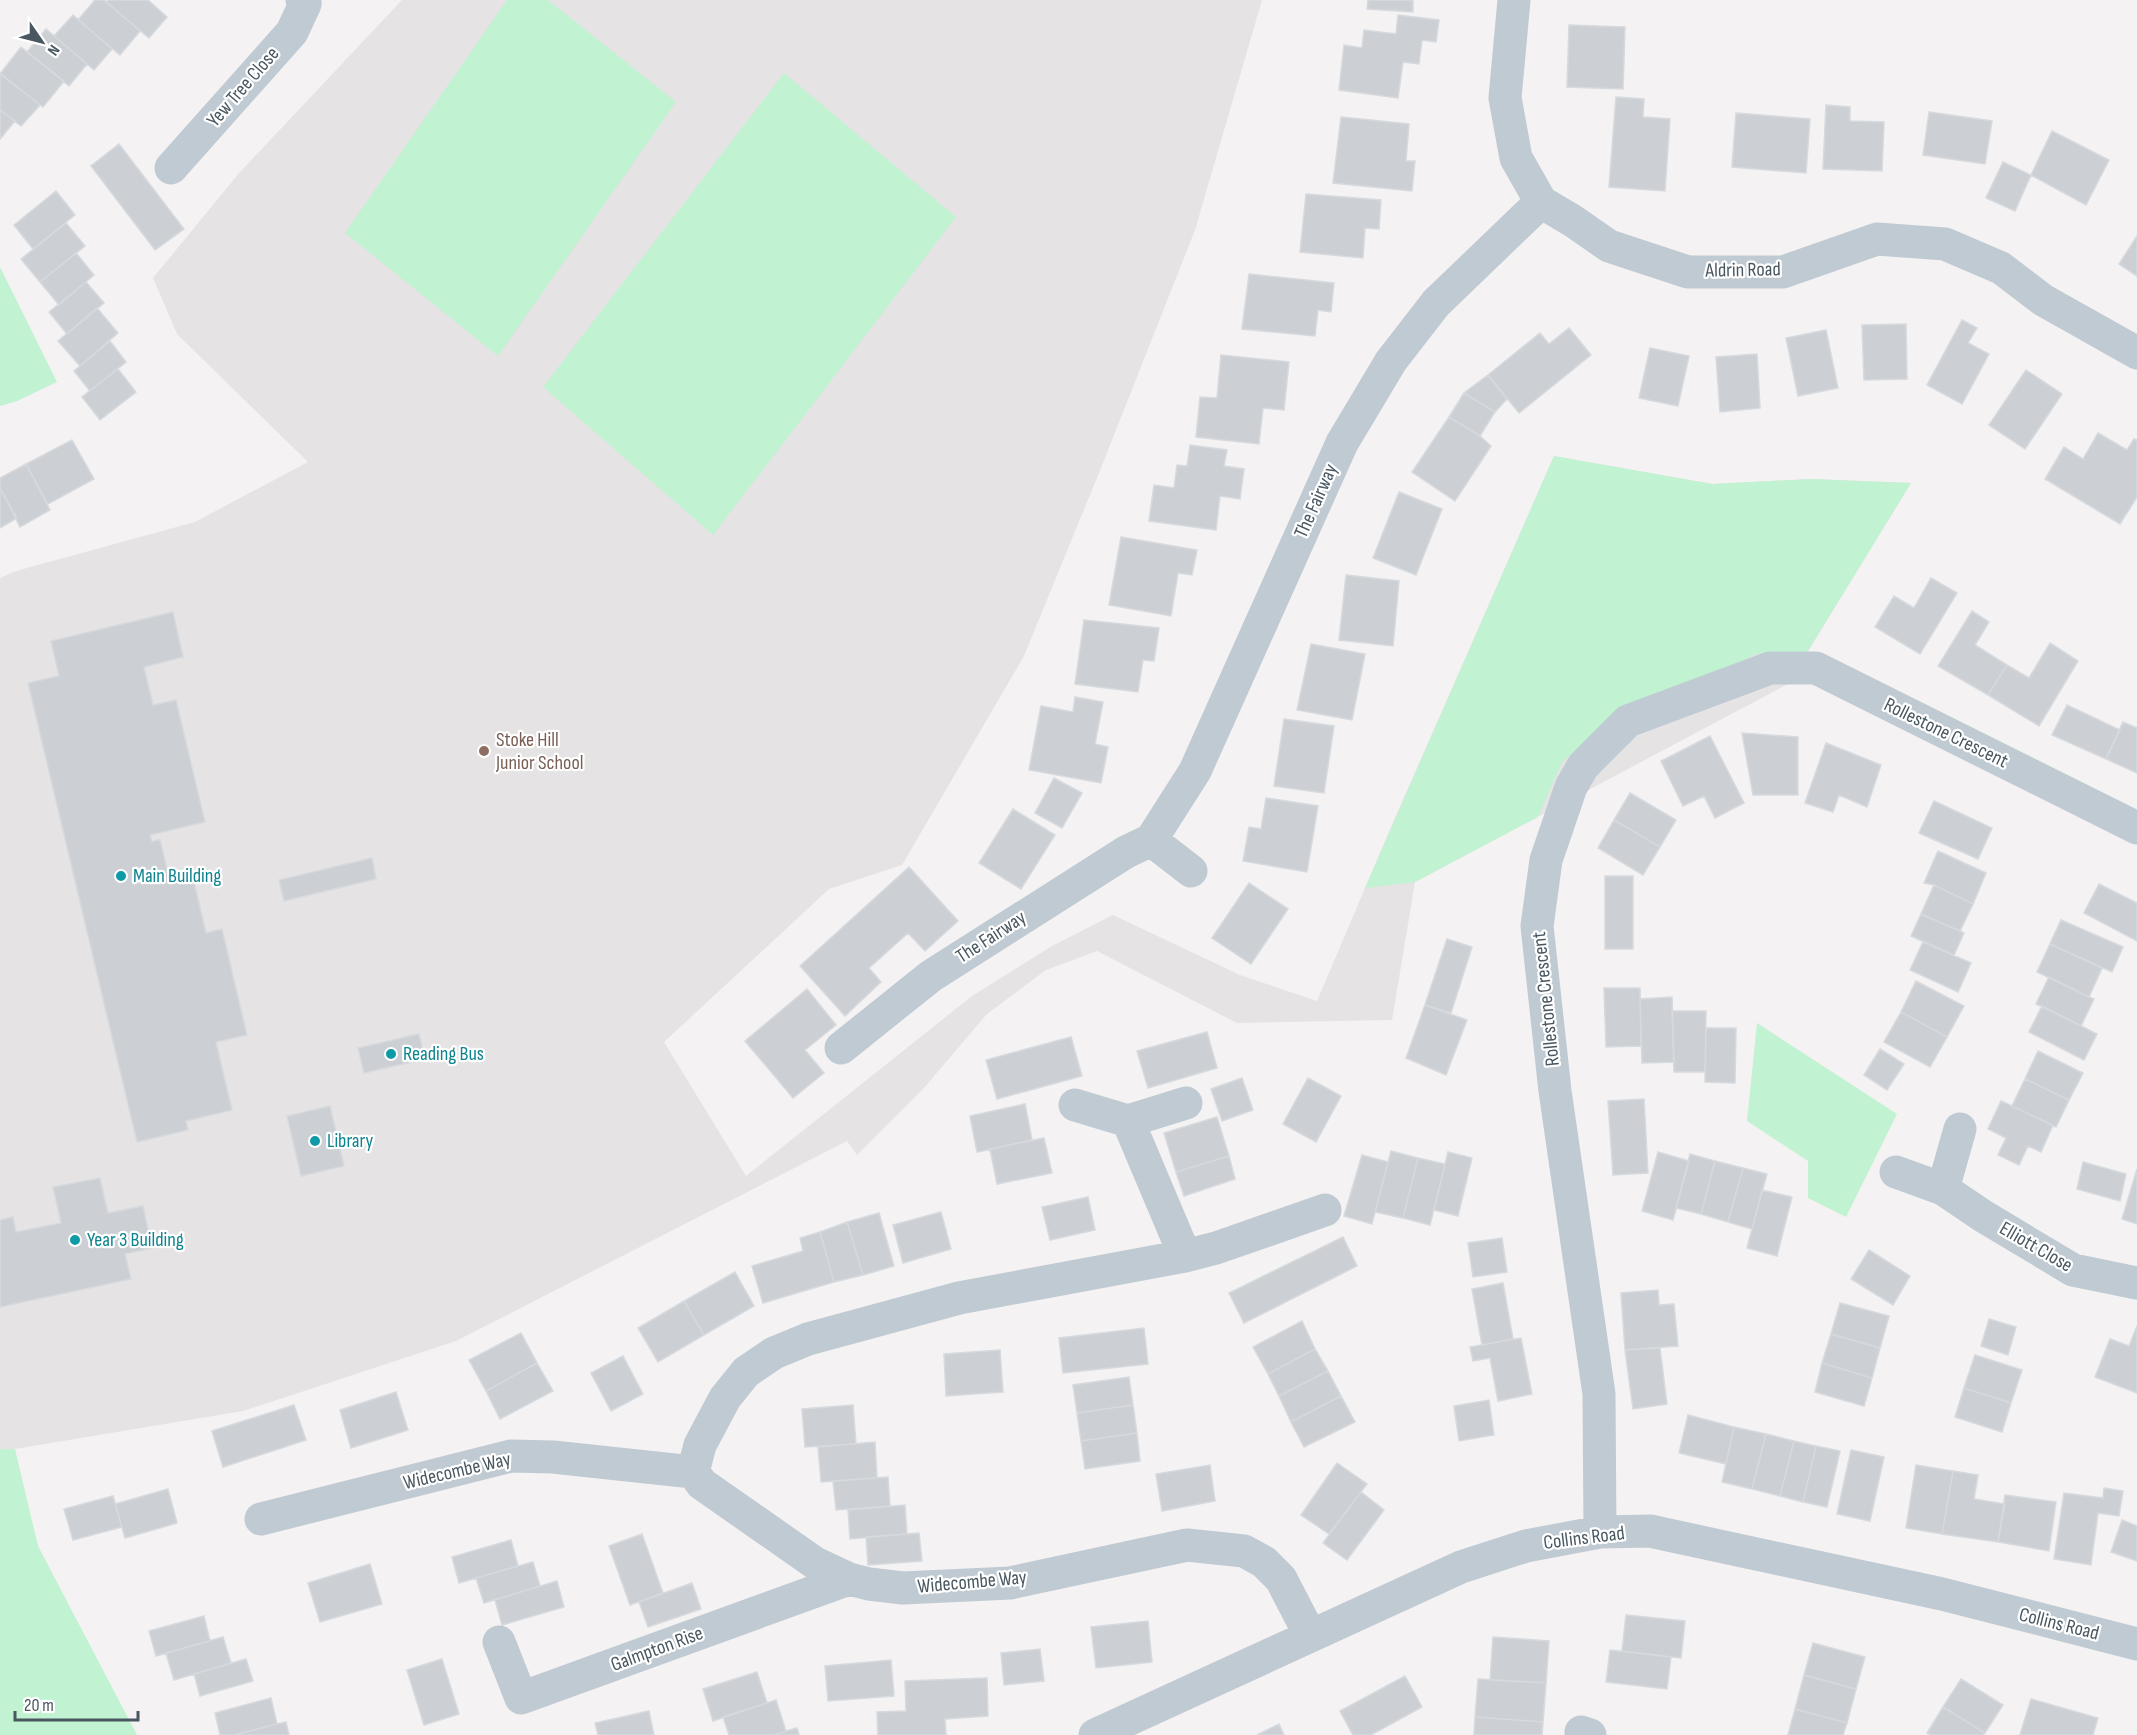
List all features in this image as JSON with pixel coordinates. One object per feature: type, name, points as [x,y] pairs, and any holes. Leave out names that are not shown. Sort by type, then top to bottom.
[{"type":"street","name":"Yew Tree Close","points":[[171,168],[292,32],[305,4],[302,0]]},
{"type":"street","points":[[1514,0],[1505,98],[1516,158],[1540,202]]},
{"type":"street","name":"Aldrin Road","points":[[1540,202],[1574,221],[1609,246],[1688,272],[1783,272],[1877,239],[1945,244],[2001,268],[2043,300],[2137,353]]},
{"type":"street","name":"The Fairway","points":[[841,1048],[931,976],[1126,852],[1151,840],[1195,771],[1342,443],[1391,361],[1436,303],[1540,202]]},
{"type":"street","name":"Rollestone Crescent","points":[[1600,1532],[1599,1394],[1556,1091],[1537,926],[1546,860],[1571,787],[1584,766],[1628,721],[1770,668],[1815,668],[2137,828]]},
{"type":"street","points":[[1151,840],[1191,871]]},
{"type":"street","points":[[1075,1105],[1128,1121],[1186,1103]]},
{"type":"street","points":[[1128,1121],[1185,1256]]},
{"type":"street","points":[[1943,1189],[1960,1129]]},
{"type":"street","name":"Elliott Close","points":[[1896,1172],[1943,1189],[2073,1270],[2137,1283]]},
{"type":"street","points":[[693,1472],[700,1445],[725,1398],[747,1372],[774,1353],[808,1339],[958,1298],[1185,1256],[1216,1248],[1325,1210]]},
{"type":"street","name":"Widecombe Way","points":[[261,1519],[512,1456],[553,1457],[693,1472],[702,1484],[815,1563],[849,1579],[869,1584],[903,1588],[1010,1583],[1187,1545],[1244,1551],[1264,1562],[1281,1579],[1310,1635]]},
{"type":"street","name":"Collins Road","points":[[1095,1735],[1461,1567],[1526,1546],[1600,1532],[1650,1532],[1942,1594],[2137,1644]]},
{"type":"street","name":"Galmpton Rise","points":[[499,1642],[521,1698],[849,1579]]},
{"type":"shaded area","name":"Stoke Hill Junior School","points":[[402,0],[1262,0],[1195,230],[1024,656],[902,865],[829,889],[664,1042],[746,1176],[972,996],[1052,946],[1113,915],[1240,975],[1317,1001],[1554,456],[1712,484],[1811,479],[1911,483],[1788,684],[1415,882],[1392,1020],[1237,1023],[1097,951],[1046,970],[987,1014],[923,1089],[857,1155],[847,1141],[456,1341],[243,1411],[15,1449],[0,1449],[0,578],[16,571],[195,522],[308,462],[177,334],[153,278],[240,172]]},
{"type":"green space","points":[[507,0],[548,0],[676,102],[498,356],[345,233]]},
{"type":"green space","points":[[784,73],[956,217],[713,535],[543,387]]},
{"type":"green space","points":[[0,267],[57,382],[17,401],[0,406]]},
{"type":"green space","points":[[1554,456],[1712,484],[1811,479],[1911,483],[1806,654],[1788,656],[1755,654],[1730,669],[1624,712],[1562,762],[1538,817],[1415,882],[1365,888]]},
{"type":"green space","points":[[1757,1023],[1897,1114],[1846,1217],[1808,1198],[1808,1161],[1747,1121]]},
{"type":"green space","points":[[0,1449],[15,1449],[38,1546],[137,1735],[0,1735]]},
{"type":"building","points":[[95,0],[104,0],[140,31],[120,55],[78,20]]},
{"type":"building","points":[[109,0],[148,0],[167,17],[149,38],[106,2]]},
{"type":"building","points":[[1368,0],[1413,0],[1413,12],[1367,9]]},
{"type":"building","points":[[73,15],[112,49],[94,70],[54,36]]},
{"type":"building","points":[[1398,15],[1439,20],[1436,42],[1422,40],[1419,64],[1403,62],[1398,98],[1339,90],[1344,45],[1362,48],[1364,30],[1396,34]]},
{"type":"building","points":[[1569,25],[1625,27],[1623,89],[1567,87]]},
{"type":"building","points":[[46,29],[87,64],[69,86],[27,52]]},
{"type":"building","points":[[21,47],[64,81],[43,107],[0,74]]},
{"type":"building","points":[[0,73],[40,105],[21,126],[0,110]]},
{"type":"building","points":[[1616,97],[1644,99],[1643,117],[1670,119],[1665,191],[1609,187]]},
{"type":"building","points":[[1826,105],[1850,107],[1850,121],[1884,122],[1882,171],[1823,169]]},
{"type":"building","points":[[0,110],[15,121],[0,139]]},
{"type":"building","points":[[1929,112],[1992,121],[1985,164],[1923,155]]},
{"type":"building","points":[[1736,113],[1810,119],[1806,173],[1732,167]]},
{"type":"building","points":[[1341,117],[1409,124],[1406,161],[1415,161],[1412,191],[1333,183]]},
{"type":"building","points":[[2052,131],[2109,160],[2086,205],[2031,175]]},
{"type":"building","points":[[119,144],[184,229],[155,250],[91,166]]},
{"type":"building","points":[[2003,162],[2031,175],[2015,211],[1986,198]]},
{"type":"building","points":[[56,191],[75,215],[33,249],[14,225]]},
{"type":"building","points":[[1306,194],[1381,200],[1379,229],[1365,228],[1363,258],[1300,252]]},
{"type":"building","points":[[66,223],[85,246],[40,282],[21,259]]},
{"type":"building","points":[[2137,236],[2137,276],[2119,264]]},
{"type":"building","points":[[76,253],[94,275],[59,305],[40,282]]},
{"type":"building","points":[[1249,274],[1334,283],[1331,312],[1318,310],[1315,336],[1242,329]]},
{"type":"building","points":[[86,282],[104,303],[67,334],[49,312]]},
{"type":"building","points":[[97,308],[118,333],[80,366],[58,341]]},
{"type":"building","points":[[1962,320],[1977,328],[1968,343],[1989,354],[1962,404],[1927,385]]},
{"type":"building","points":[[1906,324],[1907,379],[1864,380],[1862,325]]},
{"type":"building","points":[[1569,328],[1591,355],[1519,413],[1488,375],[1540,333],[1549,344]]},
{"type":"building","points":[[1826,330],[1838,388],[1798,396],[1786,338]]},
{"type":"building","points":[[110,341],[126,362],[90,391],[74,371]]},
{"type":"building","points":[[1650,348],[1689,356],[1678,406],[1639,398]]},
{"type":"building","points":[[1757,354],[1760,408],[1720,412],[1716,357]]},
{"type":"building","points":[[1221,355],[1289,362],[1284,410],[1263,408],[1259,444],[1196,437],[1200,397],[1217,398]]},
{"type":"building","points":[[118,369],[136,392],[100,420],[82,397]]},
{"type":"building","points":[[2026,370],[2062,394],[2025,449],[1989,425]]},
{"type":"building","points":[[1488,375],[1507,399],[1495,412],[1464,393]]},
{"type":"building","points":[[1464,393],[1495,412],[1480,436],[1449,417]]},
{"type":"building","points":[[1449,417],[1480,436],[1491,446],[1455,501],[1412,472]]},
{"type":"building","points":[[2098,433],[2127,450],[2134,439],[2137,440],[2137,497],[2120,524],[2045,479],[2064,447],[2083,459]]},
{"type":"building","points":[[72,440],[94,479],[48,504],[26,464]]},
{"type":"building","points":[[1190,445],[1227,450],[1224,466],[1244,469],[1240,499],[1220,496],[1216,530],[1149,521],[1154,485],[1174,488],[1177,465],[1187,466]]},
{"type":"building","points":[[26,464],[50,510],[20,527],[0,488],[0,478]]},
{"type":"building","points":[[0,488],[17,518],[0,528]]},
{"type":"building","points":[[1399,492],[1442,509],[1416,575],[1373,558]]},
{"type":"building","points":[[1121,537],[1197,550],[1192,575],[1178,573],[1171,616],[1109,605]]},
{"type":"building","points":[[1346,575],[1399,581],[1393,646],[1339,640]]},
{"type":"building","points":[[1931,578],[1957,593],[1920,654],[1875,627],[1894,596],[1914,608]]},
{"type":"building","points":[[1972,611],[1989,622],[1975,645],[2007,665],[1988,695],[1938,666]]},
{"type":"building","name":"Main Building","points":[[173,612],[183,657],[144,667],[153,705],[176,700],[205,822],[150,835],[152,842],[160,839],[169,878],[192,873],[206,933],[222,929],[247,1035],[216,1042],[232,1110],[186,1121],[188,1130],[137,1142],[28,683],[59,676],[51,641]]},
{"type":"building","points":[[1084,620],[1159,628],[1154,661],[1143,660],[1138,692],[1075,684]]},
{"type":"building","points":[[2050,643],[2078,661],[2039,726],[1988,695],[2007,665],[2029,678]]},
{"type":"building","points":[[1311,644],[1365,654],[1352,720],[1297,710]]},
{"type":"building","points":[[1075,697],[1103,702],[1095,744],[1108,747],[1101,783],[1029,770],[1041,706],[1073,712]]},
{"type":"building","points":[[2067,705],[2120,730],[2106,759],[2052,735]]},
{"type":"building","points":[[1284,719],[1334,726],[1324,793],[1274,786]]},
{"type":"building","points":[[2123,722],[2137,728],[2137,773],[2106,759]]},
{"type":"building","points":[[1742,733],[1798,737],[1798,795],[1753,795]]},
{"type":"building","points":[[1710,736],[1744,803],[1715,818],[1704,796],[1683,806],[1661,761]]},
{"type":"building","points":[[1826,743],[1881,765],[1867,807],[1839,795],[1833,812],[1805,803]]},
{"type":"building","points":[[1054,778],[1082,793],[1062,828],[1035,813]]},
{"type":"building","points":[[1630,793],[1676,820],[1660,847],[1614,820]]},
{"type":"building","points":[[1266,798],[1318,806],[1307,872],[1243,861],[1249,827],[1261,829]]},
{"type":"building","points":[[1934,801],[1992,828],[1978,859],[1919,833]]},
{"type":"building","points":[[1013,809],[1055,835],[1021,889],[979,863]]},
{"type":"building","points":[[1614,820],[1660,847],[1643,875],[1598,848]]},
{"type":"building","points":[[1938,851],[1986,873],[1973,904],[1934,885],[1924,883]]},
{"type":"building","points":[[372,858],[376,879],[284,901],[279,880]]},
{"type":"building","points":[[909,867],[958,921],[925,951],[908,933],[869,968],[881,982],[845,1016],[800,966]]},
{"type":"building","points":[[1605,876],[1633,876],[1633,949],[1605,949]]},
{"type":"building","points":[[1249,883],[1288,909],[1251,964],[1212,938]]},
{"type":"building","points":[[2099,884],[2137,903],[2137,941],[2084,913]]},
{"type":"building","points":[[1934,885],[1973,904],[1960,931],[1921,914]]},
{"type":"building","points":[[1921,914],[1964,933],[1954,955],[1911,936]]},
{"type":"building","points":[[2061,920],[2123,947],[2112,972],[2050,944]]},
{"type":"building","points":[[1447,939],[1472,947],[1451,1013],[1425,1005]]},
{"type":"building","points":[[1923,942],[1971,963],[1958,992],[1910,970]]},
{"type":"building","points":[[2050,944],[2102,968],[2089,997],[2037,972]]},
{"type":"building","points":[[2049,977],[2094,999],[2081,1026],[2036,1004]]},
{"type":"building","points":[[1916,981],[1964,1006],[1947,1037],[1901,1012]]},
{"type":"building","points":[[1604,988],[1640,988],[1641,1046],[1606,1047]]},
{"type":"building","points":[[807,989],[836,1025],[805,1050],[824,1073],[793,1098],[745,1041]]},
{"type":"building","points":[[1672,997],[1674,1062],[1642,1063],[1640,999]]},
{"type":"building","points":[[1425,1005],[1467,1020],[1446,1075],[1406,1058]]},
{"type":"building","points":[[2042,1006],[2097,1034],[2084,1060],[2029,1032]]},
{"type":"building","points":[[1672,1011],[1706,1011],[1705,1072],[1674,1072]]},
{"type":"building","points":[[1901,1012],[1947,1037],[1930,1067],[1884,1042]]},
{"type":"building","points":[[1706,1028],[1736,1028],[1735,1083],[1705,1082]]},
{"type":"building","points":[[1207,1032],[1217,1068],[1148,1088],[1137,1051]]},
{"type":"building","name":"Reading Bus","points":[[419,1034],[425,1059],[364,1073],[358,1048]]},
{"type":"building","points":[[1071,1037],[1082,1076],[997,1099],[986,1060]]},
{"type":"building","points":[[1880,1049],[1904,1064],[1887,1090],[1864,1075]]},
{"type":"building","points":[[2038,1051],[2083,1073],[2069,1100],[2025,1079]]},
{"type":"building","points":[[1242,1078],[1253,1110],[1222,1121],[1211,1089]]},
{"type":"building","points":[[1308,1078],[1341,1096],[1316,1142],[1283,1124]]},
{"type":"building","points":[[2025,1079],[2069,1100],[2056,1127],[2012,1106]]},
{"type":"building","points":[[1644,1099],[1648,1173],[1613,1175],[1608,1101]]},
{"type":"building","points":[[2001,1101],[2053,1125],[2041,1152],[2028,1146],[2019,1165],[1998,1155],[2006,1138],[1988,1129]]},
{"type":"building","points":[[1025,1104],[1032,1140],[977,1152],[970,1116]]},
{"type":"building","name":"Library","points":[[330,1106],[344,1166],[301,1176],[287,1116]]},
{"type":"building","points":[[1217,1117],[1229,1156],[1176,1172],[1164,1133]]},
{"type":"building","points":[[1044,1138],[1052,1173],[997,1184],[990,1149]]},
{"type":"building","points":[[1391,1151],[1418,1158],[1403,1218],[1375,1212]]},
{"type":"building","points":[[1448,1152],[1472,1158],[1458,1216],[1434,1210]]},
{"type":"building","points":[[1658,1152],[1689,1161],[1673,1220],[1642,1211]]},
{"type":"building","points":[[1690,1154],[1715,1161],[1701,1214],[1676,1208]]},
{"type":"building","points":[[1362,1155],[1388,1162],[1372,1224],[1344,1216]]},
{"type":"building","points":[[1229,1156],[1235,1179],[1184,1196],[1176,1172]]},
{"type":"building","points":[[1418,1158],[1445,1164],[1430,1225],[1403,1218]]},
{"type":"building","points":[[1715,1161],[1743,1168],[1728,1222],[1701,1214]]},
{"type":"building","points":[[2083,1162],[2126,1174],[2120,1201],[2077,1189]]},
{"type":"building","points":[[1743,1168],[1767,1174],[1752,1229],[1728,1222]]},
{"type":"building","points":[[2137,1169],[2137,1224],[2122,1219]]},
{"type":"building","name":"Year 3 Building","points":[[100,1178],[108,1213],[143,1206],[152,1248],[125,1254],[131,1279],[0,1307],[0,1220],[13,1217],[16,1232],[61,1223],[53,1187]]},
{"type":"building","points":[[1762,1190],[1792,1197],[1777,1256],[1747,1248]]},
{"type":"building","points":[[1088,1197],[1095,1230],[1050,1240],[1042,1207]]},
{"type":"building","points":[[941,1212],[951,1249],[903,1263],[893,1225]]},
{"type":"building","points":[[879,1213],[894,1266],[863,1275],[847,1222]]},
{"type":"building","points":[[847,1222],[863,1275],[834,1282],[820,1232]]},
{"type":"building","points":[[820,1232],[834,1282],[763,1303],[752,1266],[803,1251],[800,1238]]},
{"type":"building","points":[[1343,1237],[1357,1266],[1244,1323],[1229,1293]]},
{"type":"building","points":[[1502,1238],[1507,1272],[1473,1277],[1468,1243]]},
{"type":"building","points":[[1869,1250],[1910,1276],[1893,1305],[1851,1279]]},
{"type":"building","points":[[735,1272],[754,1306],[704,1335],[684,1301]]},
{"type":"building","points":[[1503,1283],[1513,1339],[1482,1345],[1472,1289]]},
{"type":"building","points":[[1658,1290],[1659,1305],[1674,1304],[1678,1346],[1625,1350],[1621,1293]]},
{"type":"building","points":[[684,1301],[704,1335],[658,1362],[638,1328]]},
{"type":"building","points":[[1840,1303],[1889,1316],[1880,1348],[1831,1334]]},
{"type":"building","points":[[1989,1319],[2016,1327],[2008,1355],[1981,1346]]},
{"type":"building","points":[[1302,1321],[1315,1349],[1268,1374],[1253,1347]]},
{"type":"building","points":[[2137,1326],[2137,1393],[2095,1377],[2110,1339],[2129,1346]]},
{"type":"building","points":[[1144,1328],[1148,1364],[1063,1373],[1059,1338]]},
{"type":"building","points":[[521,1333],[537,1363],[486,1391],[469,1360]]},
{"type":"building","points":[[1831,1334],[1880,1348],[1872,1378],[1822,1363]]},
{"type":"building","points":[[1521,1338],[1532,1394],[1498,1401],[1490,1358],[1473,1361],[1470,1347]]},
{"type":"building","points":[[1660,1348],[1667,1404],[1633,1409],[1625,1350]]},
{"type":"building","points":[[1315,1349],[1328,1371],[1279,1396],[1268,1374]]},
{"type":"building","points":[[1000,1350],[1003,1392],[946,1396],[944,1354]]},
{"type":"building","points":[[1975,1355],[2022,1370],[2011,1403],[1964,1388]]},
{"type":"building","points":[[623,1356],[643,1394],[611,1411],[591,1373]]},
{"type":"building","points":[[537,1363],[553,1391],[500,1419],[486,1391]]},
{"type":"building","points":[[1822,1363],[1872,1378],[1864,1406],[1815,1392]]},
{"type":"building","points":[[1328,1371],[1341,1396],[1291,1422],[1279,1396]]},
{"type":"building","points":[[1129,1377],[1133,1405],[1077,1413],[1073,1385]]},
{"type":"building","points":[[1964,1388],[2011,1403],[2002,1432],[1955,1417]]},
{"type":"building","points":[[396,1392],[408,1430],[351,1448],[340,1410]]},
{"type":"building","points":[[1341,1396],[1355,1422],[1304,1447],[1291,1422]]},
{"type":"building","points":[[1489,1400],[1494,1435],[1459,1441],[1454,1406]]},
{"type":"building","points":[[294,1405],[306,1440],[223,1467],[212,1431]]},
{"type":"building","points":[[853,1405],[856,1444],[805,1447],[802,1409]]},
{"type":"building","points":[[1133,1405],[1137,1433],[1081,1441],[1077,1413]]},
{"type":"building","points":[[1688,1415],[1734,1427],[1726,1464],[1679,1453]]},
{"type":"building","points":[[1734,1427],[1766,1434],[1752,1489],[1722,1482]]},
{"type":"building","points":[[1137,1433],[1140,1461],[1085,1469],[1081,1441]]},
{"type":"building","points":[[1766,1434],[1794,1441],[1780,1496],[1752,1489]]},
{"type":"building","points":[[1794,1441],[1816,1446],[1803,1502],[1780,1496]]},
{"type":"building","points":[[875,1442],[877,1478],[821,1482],[818,1447]]},
{"type":"building","points":[[1816,1446],[1840,1451],[1827,1507],[1803,1502]]},
{"type":"building","points":[[1851,1450],[1884,1457],[1870,1521],[1837,1514]]},
{"type":"building","points":[[1337,1463],[1367,1484],[1329,1534],[1301,1515]]},
{"type":"building","points":[[1210,1465],[1215,1501],[1162,1511],[1156,1474]]},
{"type":"building","points":[[1916,1465],[1953,1471],[1942,1534],[1906,1528]]},
{"type":"building","points":[[1953,1471],[1978,1475],[1974,1499],[2005,1504],[1998,1542],[1942,1534]]},
{"type":"building","points":[[888,1477],[890,1506],[836,1510],[833,1481]]},
{"type":"building","points":[[2104,1488],[2123,1491],[2119,1516],[2098,1513],[2091,1565],[2054,1559],[2064,1493],[2103,1498]]},
{"type":"building","points":[[168,1489],[177,1523],[125,1538],[115,1504]]},
{"type":"building","points":[[1361,1492],[1384,1510],[1347,1560],[1323,1543]]},
{"type":"building","points":[[2005,1495],[2056,1502],[2049,1551],[1998,1542]]},
{"type":"building","points":[[113,1496],[122,1527],[73,1540],[64,1509]]},
{"type":"building","points":[[905,1505],[907,1534],[850,1539],[848,1510]]},
{"type":"building","points":[[2122,1520],[2137,1526],[2137,1561],[2111,1552]]},
{"type":"building","points":[[919,1533],[922,1561],[868,1565],[866,1537]]},
{"type":"building","points":[[642,1534],[663,1593],[630,1605],[609,1546]]},
{"type":"building","points":[[511,1540],[518,1566],[459,1583],[452,1557]]},
{"type":"building","points":[[533,1562],[540,1586],[484,1603],[476,1578]]},
{"type":"building","points":[[370,1564],[382,1604],[320,1622],[308,1583]]},
{"type":"building","points":[[557,1581],[564,1607],[502,1625],[495,1600]]},
{"type":"building","points":[[692,1583],[701,1609],[648,1627],[639,1602]]},
{"type":"building","points":[[1626,1615],[1685,1621],[1681,1658],[1622,1651]]},
{"type":"building","points":[[204,1616],[210,1641],[156,1656],[149,1631]]},
{"type":"building","points":[[1148,1621],[1152,1662],[1096,1668],[1091,1627]]},
{"type":"building","points":[[223,1637],[231,1663],[174,1680],[166,1653]]},
{"type":"building","points":[[1493,1637],[1549,1641],[1546,1683],[1490,1680]]},
{"type":"building","points":[[1813,1643],[1865,1657],[1856,1689],[1804,1675]]},
{"type":"building","points":[[1040,1649],[1044,1681],[1004,1685],[1001,1653]]},
{"type":"building","points":[[1610,1650],[1671,1657],[1667,1689],[1606,1682]]},
{"type":"building","points":[[246,1659],[253,1681],[200,1696],[194,1674]]},
{"type":"building","points":[[442,1659],[459,1714],[424,1725],[407,1670]]},
{"type":"building","points":[[891,1660],[894,1696],[828,1701],[825,1666]]},
{"type":"building","points":[[757,1672],[767,1703],[713,1721],[703,1689]]},
{"type":"building","points":[[1804,1675],[1856,1689],[1847,1723],[1795,1709]]},
{"type":"building","points":[[1405,1676],[1422,1707],[1371,1735],[1353,1735],[1340,1711]]},
{"type":"building","points":[[987,1678],[988,1716],[945,1719],[946,1735],[878,1735],[877,1712],[906,1711],[905,1681]]},
{"type":"building","points":[[1478,1679],[1546,1683],[1543,1722],[1475,1717]]},
{"type":"building","points":[[1961,1679],[2003,1705],[1985,1733],[1943,1707]]},
{"type":"building","points":[[271,1698],[277,1724],[234,1735],[220,1735],[215,1713]]},
{"type":"building","points":[[2031,1699],[2098,1718],[2093,1735],[2020,1735]]},
{"type":"building","points":[[776,1700],[786,1731],[774,1735],[729,1735],[723,1717]]},
{"type":"building","points":[[1943,1707],[1985,1733],[1983,1735],[1931,1735],[1927,1733]]},
{"type":"building","points":[[1795,1709],[1847,1723],[1843,1735],[1788,1735]]},
{"type":"building","points":[[649,1711],[654,1735],[598,1735],[595,1723]]},
{"type":"building","points":[[1475,1717],[1543,1722],[1542,1735],[1474,1735]]},
{"type":"building","points":[[286,1722],[289,1735],[234,1735],[277,1724]]},
{"type":"building","points":[[1279,1724],[1284,1735],[1257,1735]]},
{"type":"building","points":[[797,1728],[799,1735],[774,1735],[786,1731]]},
{"type":"place","name":"Stoke Hill Junior School","points":[[484,751]]},
{"type":"place","name":"Main Building","points":[[121,876]]},
{"type":"place","name":"Reading Bus","points":[[391,1054]]},
{"type":"place","name":"Library","points":[[315,1141]]},
{"type":"place","name":"Year 3 Building","points":[[75,1240]]}]
